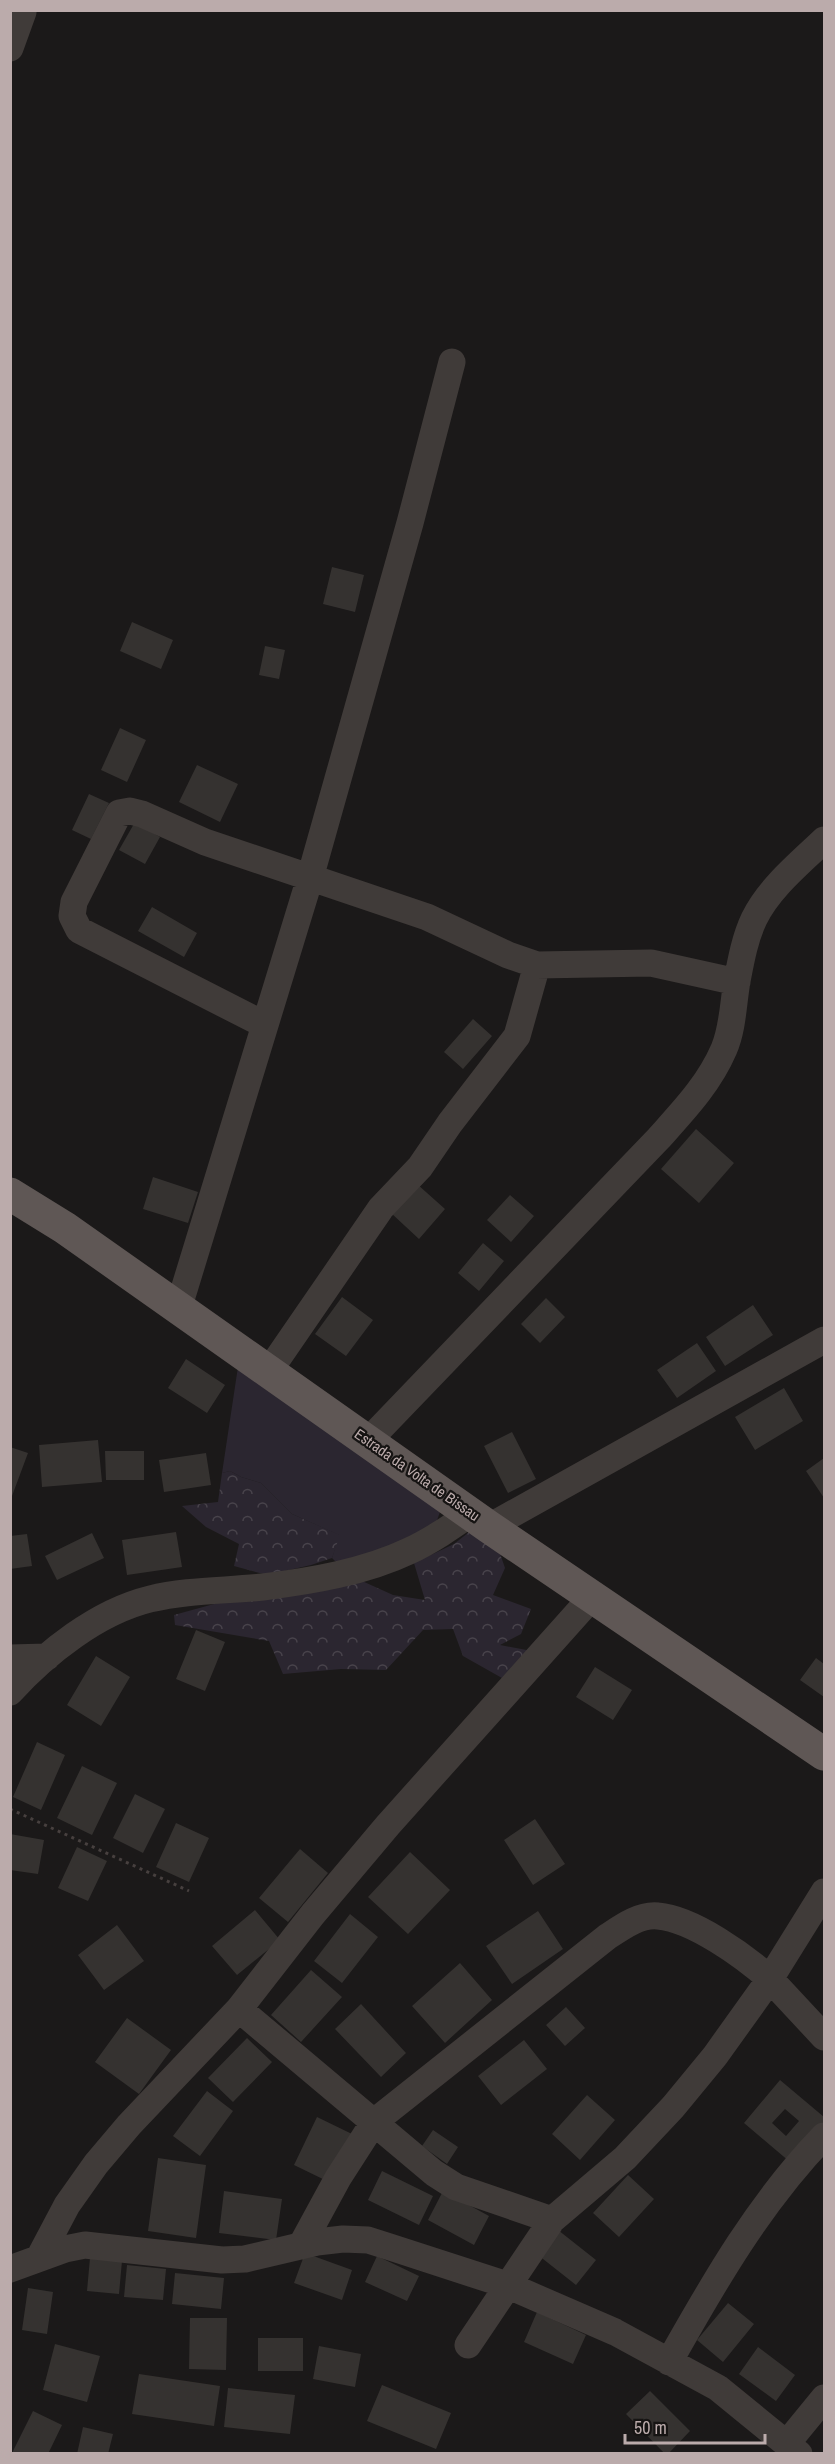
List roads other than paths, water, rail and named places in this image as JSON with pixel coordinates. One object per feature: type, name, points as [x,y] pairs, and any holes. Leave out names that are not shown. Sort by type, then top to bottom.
[{"type":"main road","name":"Estrada da Volta de Bissau","points":[[10,1194],[65,1228],[179,1306],[480,1520],[825,1754]]},
{"type":"street","points":[[10,48],[24,12]]},
{"type":"street","points":[[179,1306],[310,878],[410,523],[452,362]]},
{"type":"street","points":[[265,1025],[79,930],[72,916],[74,902],[119,813],[130,811],[142,814],[205,842],[427,917],[508,955],[537,965],[651,963],[737,982]]},
{"type":"street","points":[[368,1441],[651,1147],[696,1097],[725,1047],[747,936],[755,917],[768,898],[797,865],[825,840]]},
{"type":"street","points":[[269,1371],[381,1208],[420,1167],[450,1123],[517,1036],[537,965]]},
{"type":"street","points":[[10,1692],[47,1658],[106,1616],[148,1599],[195,1592],[261,1587],[342,1572],[408,1552],[435,1538],[480,1520],[825,1340]]},
{"type":"street","points":[[39,2258],[67,2205],[96,2164],[129,2125],[239,2009],[312,1914],[387,1825],[592,1597]]},
{"type":"street","points":[[10,1658],[47,1658]]},
{"type":"street","points":[[468,2345],[552,2220],[626,2158],[673,2107],[715,2056],[770,1979],[825,1892]]},
{"type":"street","points":[[301,2246],[338,2178],[374,2122],[608,1937],[631,1922],[657,1916],[698,1929],[751,1962],[825,2037]]},
{"type":"street","points":[[239,2009],[434,2173],[456,2187],[552,2220]]},
{"type":"street","points":[[669,2362],[716,2279],[776,2190],[796,2165],[825,2136]]},
{"type":"street","points":[[10,2269],[85,2245],[222,2260],[245,2259],[343,2239],[368,2241],[507,2285],[615,2332],[718,2388],[794,2448],[825,2398]]}]
